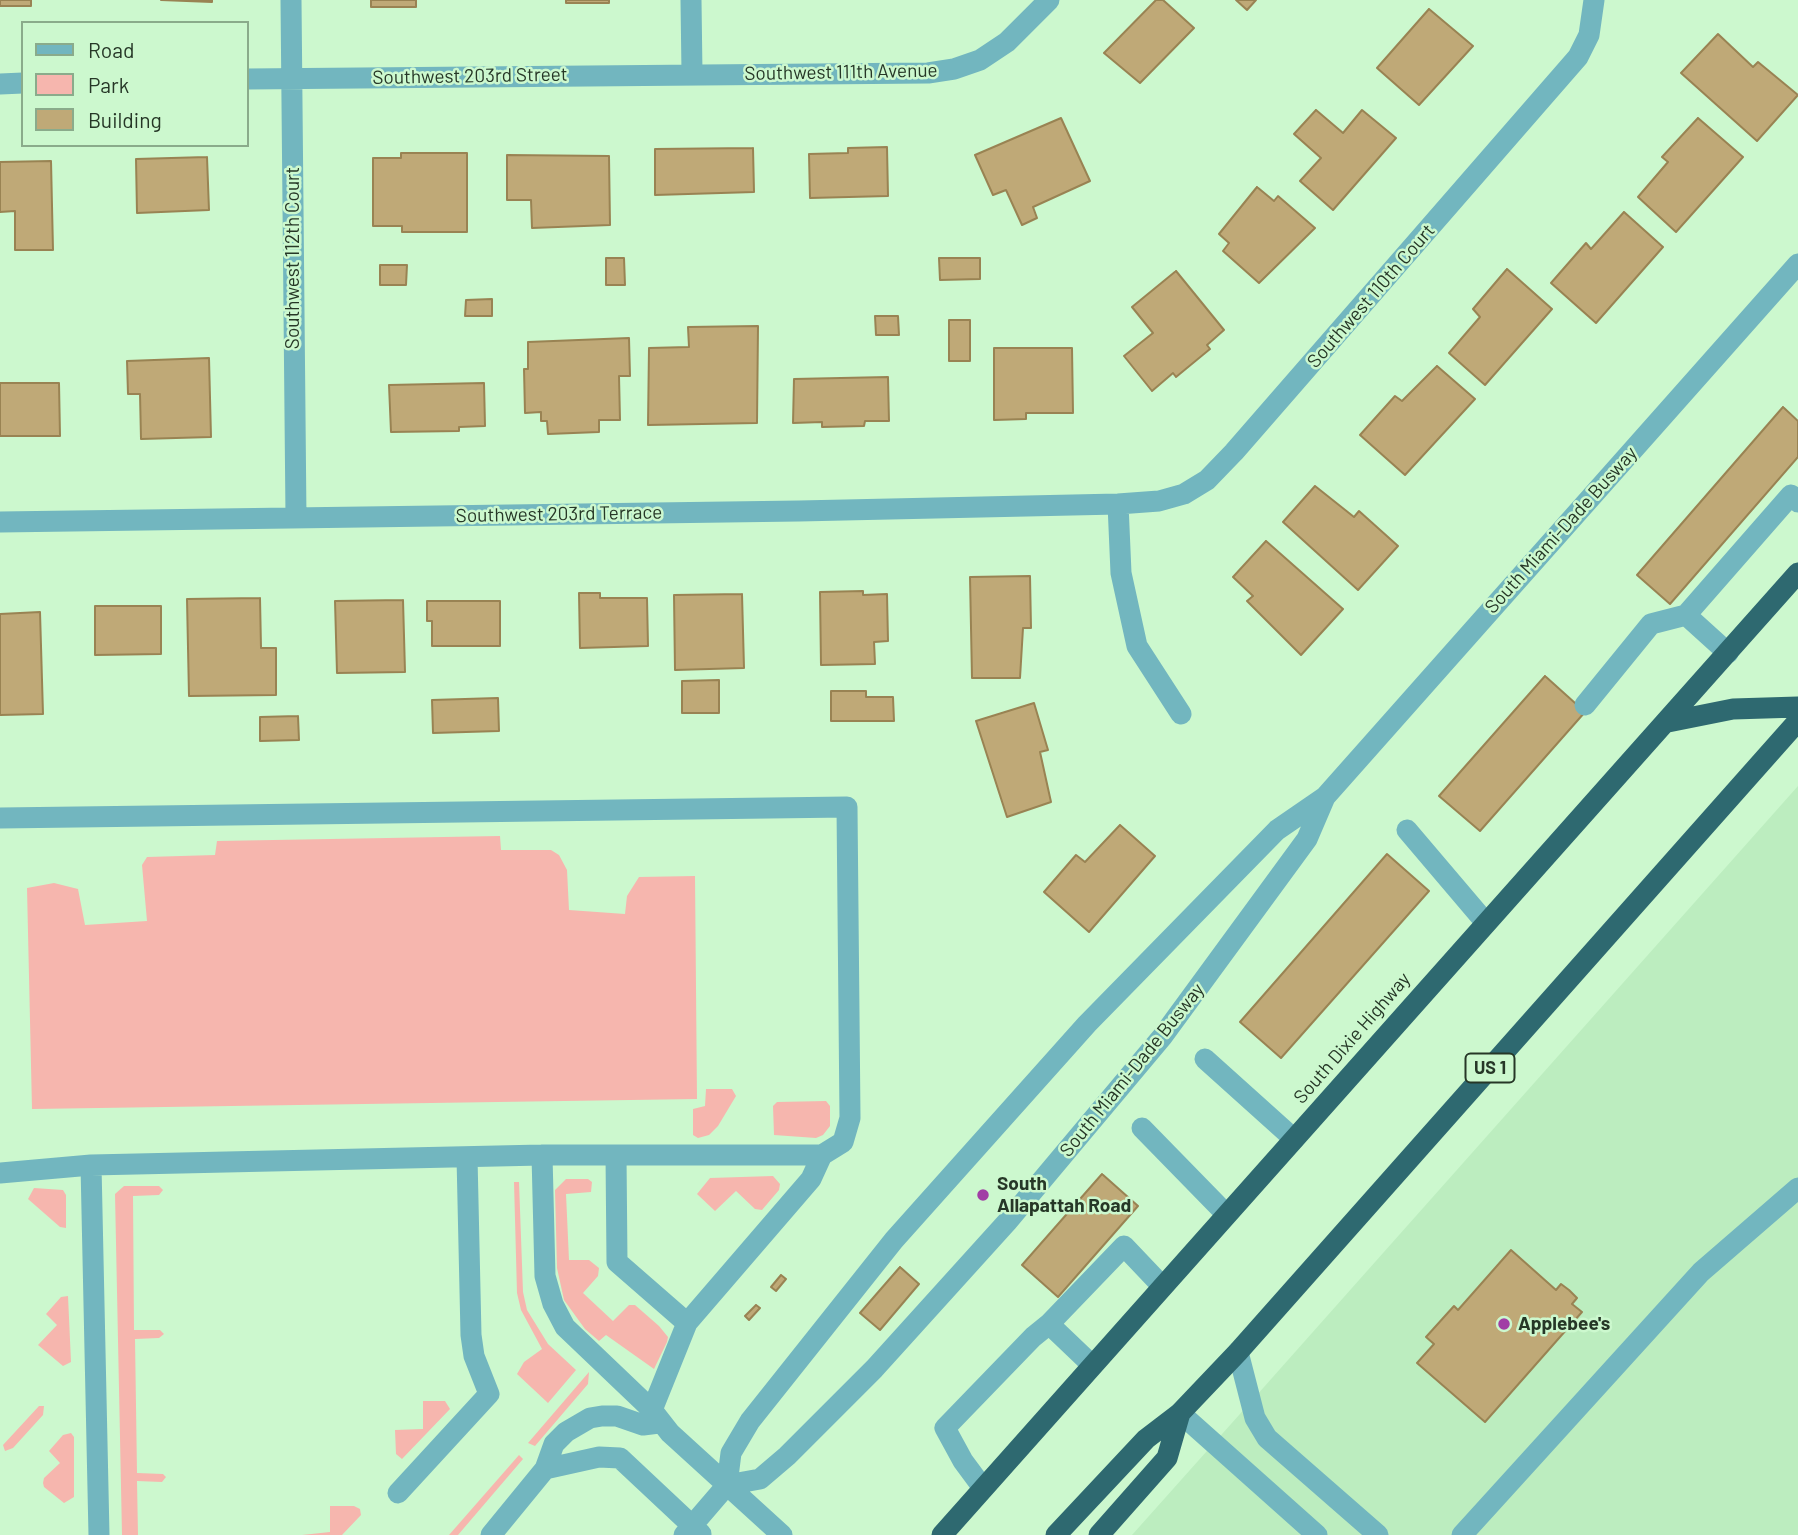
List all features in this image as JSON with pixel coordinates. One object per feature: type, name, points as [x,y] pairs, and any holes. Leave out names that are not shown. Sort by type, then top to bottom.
[{"type":"highway","name":"South Dixie Highway","points":[[942,1535],[1798,573]]},
{"type":"highway","points":[[1668,722],[1733,709],[1798,707]]},
{"type":"highway","name":"US 1","points":[[1056,1535],[1146,1439],[1180,1413],[1238,1352],[1798,721]]},
{"type":"highway","points":[[1099,1535],[1167,1458],[1180,1413]]},
{"type":"street","name":"Southwest 112th Court","points":[[291,0],[296,517]]},
{"type":"street","points":[[691,0],[692,74]]},
{"type":"street","name":"Southwest 111th Avenue","points":[[692,74],[890,74],[954,69],[980,60],[1007,41],[1049,0]]},
{"type":"street","name":"Southwest 110th Court","points":[[1118,504],[1159,501],[1184,494],[1208,480],[1578,57],[1589,35],[1594,0]]},
{"type":"street","name":"Southwest 203rd Street","points":[[248,79],[692,74]]},
{"type":"street","points":[[0,84],[21,83]]},
{"type":"street","name":"South Miami-Dade Busway","points":[[1325,797],[1307,839],[1162,1037],[1007,1222],[874,1369],[787,1456],[760,1479],[727,1485],[731,1453],[750,1421],[894,1240],[1097,1014],[1277,830],[1325,797],[1798,264]]},
{"type":"street","points":[[1585,705],[1651,624],[1686,615],[1796,495]]},
{"type":"street","points":[[1118,504],[1121,573],[1137,646],[1181,714]]},
{"type":"street","name":"Southwest 203rd Terrace","points":[[0,522],[1118,504]]},
{"type":"street","points":[[1686,615],[1728,653]]},
{"type":"street","points":[[0,817],[847,807],[850,1118],[843,1142],[822,1154],[542,1155],[91,1165],[0,1173]]},
{"type":"street","points":[[1407,830],[1486,923]]},
{"type":"street","points":[[1205,1059],[1294,1139]]},
{"type":"street","points":[[1142,1128],[1226,1214]]},
{"type":"street","points":[[491,1535],[545,1469],[554,1444],[566,1432],[590,1418],[617,1416],[643,1425],[656,1416],[687,1323],[811,1179],[822,1154]]},
{"type":"street","points":[[542,1155],[545,1276],[552,1304],[565,1327],[782,1535]]},
{"type":"street","points":[[616,1155],[617,1262],[687,1323]]},
{"type":"street","points":[[398,1493],[489,1394],[474,1356],[471,1335],[467,1157]]},
{"type":"street","points":[[91,1165],[99,1535]]},
{"type":"street","points":[[1462,1535],[1701,1272],[1798,1188]]},
{"type":"street","points":[[983,1488],[963,1461],[945,1428],[1124,1246],[1162,1286]]},
{"type":"street","points":[[1049,1324],[1092,1365]]},
{"type":"street","points":[[1238,1352],[1255,1418],[1267,1438],[1378,1535]]},
{"type":"street","points":[[1180,1413],[1317,1535]]},
{"type":"street","points":[[545,1469],[599,1457],[620,1458],[693,1532],[727,1485]]},
{"type":"shaded area","points":[[1798,786],[1798,1535],[1132,1535],[1264,1387]]},
{"type":"green space","points":[[500,836],[501,850],[551,850],[559,855],[567,870],[569,910],[625,914],[627,896],[639,877],[695,876],[697,1099],[32,1109],[27,888],[54,883],[78,889],[85,925],[147,921],[142,865],[147,857],[215,855],[217,841]]},
{"type":"green space","points":[[706,1089],[732,1089],[736,1096],[718,1126],[709,1135],[698,1138],[693,1135],[693,1109],[705,1106]]},
{"type":"green space","points":[[826,1101],[830,1106],[830,1126],[823,1135],[816,1138],[774,1135],[773,1106],[777,1102]]},
{"type":"green space","points":[[773,1176],[780,1184],[779,1190],[762,1210],[755,1209],[736,1191],[715,1211],[697,1194],[710,1178]]},
{"type":"green space","points":[[566,1179],[588,1179],[592,1182],[591,1192],[566,1194],[569,1260],[589,1260],[599,1268],[598,1276],[583,1293],[613,1321],[629,1305],[635,1305],[659,1326],[668,1337],[654,1369],[606,1335],[599,1341],[585,1329],[564,1300],[557,1268],[555,1190]]},
{"type":"green space","points":[[514,1182],[519,1182],[523,1292],[527,1310],[548,1344],[576,1370],[548,1403],[517,1374],[524,1362],[542,1349],[521,1310],[517,1293]]},
{"type":"green space","points":[[124,1186],[159,1186],[163,1190],[159,1195],[133,1196],[134,1330],[160,1330],[164,1334],[159,1338],[135,1339],[137,1473],[163,1474],[166,1477],[162,1482],[137,1481],[138,1535],[122,1535],[115,1194]]},
{"type":"green space","points":[[34,1188],[63,1190],[66,1195],[66,1228],[60,1227],[28,1199]]},
{"type":"green space","points":[[68,1296],[71,1362],[63,1366],[38,1345],[57,1325],[46,1314],[61,1297]]},
{"type":"green space","points":[[589,1372],[588,1384],[535,1446],[528,1443]]},
{"type":"green space","points":[[423,1401],[445,1401],[450,1409],[402,1459],[396,1454],[395,1430],[423,1429]]},
{"type":"green space","points":[[39,1406],[44,1406],[43,1415],[13,1448],[5,1451],[3,1445]]},
{"type":"green space","points":[[71,1433],[74,1437],[74,1497],[64,1503],[44,1487],[43,1483],[44,1478],[60,1463],[49,1451],[63,1435]]},
{"type":"green space","points":[[519,1455],[523,1459],[458,1535],[449,1535]]},
{"type":"green space","points":[[330,1506],[354,1506],[360,1509],[361,1515],[342,1535],[302,1535],[330,1532]]},
{"type":"building","points":[[0,0],[31,0],[31,6],[0,6]]},
{"type":"building","points":[[161,0],[212,0],[212,2]]},
{"type":"building","points":[[371,0],[416,0],[416,7],[371,7]]},
{"type":"building","points":[[566,0],[609,0],[609,3],[566,3]]},
{"type":"building","points":[[1156,0],[1163,0],[1194,28],[1140,83],[1104,53]]},
{"type":"building","points":[[1236,0],[1256,0],[1247,10]]},
{"type":"building","points":[[1429,9],[1473,46],[1419,105],[1377,68]]},
{"type":"building","points":[[1718,34],[1753,67],[1758,62],[1798,95],[1757,141],[1681,73]]},
{"type":"building","points":[[1316,110],[1343,133],[1362,110],[1396,138],[1333,210],[1300,181],[1321,158],[1294,134]]},
{"type":"building","points":[[1061,118],[1090,181],[1033,207],[1037,218],[1022,225],[1006,190],[993,195],[975,155]]},
{"type":"building","points":[[1698,118],[1743,157],[1676,232],[1638,197],[1668,162],[1662,157]]},
{"type":"building","points":[[887,147],[888,196],[810,198],[809,154],[848,153],[848,148]]},
{"type":"building","points":[[753,148],[754,192],[655,195],[655,149]]},
{"type":"building","points":[[401,153],[467,153],[467,232],[402,232],[402,226],[373,226],[373,158],[401,158]]},
{"type":"building","points":[[507,155],[609,156],[610,225],[532,228],[531,200],[507,200]]},
{"type":"building","points":[[207,157],[209,210],[137,213],[136,159]]},
{"type":"building","points":[[51,161],[53,250],[15,250],[15,211],[0,212],[0,162]]},
{"type":"building","points":[[1257,187],[1274,201],[1278,196],[1315,228],[1259,283],[1223,251],[1229,243],[1219,234]]},
{"type":"building","points":[[1624,212],[1663,247],[1596,323],[1551,283],[1586,243],[1591,249]]},
{"type":"building","points":[[606,258],[624,258],[625,285],[606,285]]},
{"type":"building","points":[[939,258],[980,258],[980,279],[940,280]]},
{"type":"building","points":[[380,265],[407,265],[406,285],[380,285]]},
{"type":"building","points":[[1507,269],[1552,309],[1485,385],[1449,353],[1480,317],[1473,309]]},
{"type":"building","points":[[1176,271],[1224,330],[1207,345],[1210,349],[1176,377],[1173,373],[1152,391],[1124,356],[1153,333],[1132,307]]},
{"type":"building","points":[[492,299],[492,316],[465,316],[466,300]]},
{"type":"building","points":[[875,316],[898,316],[899,335],[876,335]]},
{"type":"building","points":[[949,320],[970,320],[970,361],[949,361]]},
{"type":"building","points":[[758,326],[757,423],[648,425],[649,348],[689,347],[688,327]]},
{"type":"building","points":[[629,338],[630,376],[619,376],[620,420],[599,420],[599,432],[548,434],[547,421],[541,421],[541,412],[525,413],[524,369],[528,369],[528,342]]},
{"type":"building","points":[[994,348],[1072,348],[1073,413],[1026,413],[1026,419],[994,420]]},
{"type":"building","points":[[209,358],[211,437],[141,439],[140,394],[128,394],[127,361]]},
{"type":"building","points":[[1437,366],[1475,399],[1405,475],[1360,435],[1395,396],[1402,401]]},
{"type":"building","points":[[888,377],[889,421],[865,421],[864,426],[822,427],[822,422],[793,423],[794,379]]},
{"type":"building","points":[[0,383],[59,383],[60,436],[0,436]]},
{"type":"building","points":[[484,383],[485,426],[459,427],[459,431],[391,432],[389,385]]},
{"type":"building","points":[[1783,407],[1798,421],[1798,457],[1670,604],[1637,575]]},
{"type":"building","points":[[1315,486],[1354,517],[1359,511],[1398,546],[1358,590],[1283,522]]},
{"type":"building","points":[[1266,541],[1343,609],[1301,655],[1247,601],[1253,596],[1233,577]]},
{"type":"building","points":[[1030,576],[1031,628],[1023,628],[1020,678],[972,678],[970,577]]},
{"type":"building","points":[[863,591],[863,595],[887,594],[888,641],[874,642],[875,664],[821,665],[820,592]]},
{"type":"building","points":[[579,593],[600,593],[600,598],[647,598],[648,646],[580,648]]},
{"type":"building","points":[[742,594],[744,668],[675,670],[674,595]]},
{"type":"building","points":[[260,598],[261,648],[276,648],[276,695],[189,696],[187,599]]},
{"type":"building","points":[[403,600],[405,672],[337,673],[335,601]]},
{"type":"building","points":[[427,601],[500,601],[500,646],[432,646],[432,621],[427,621]]},
{"type":"building","points":[[95,606],[161,606],[161,654],[95,655]]},
{"type":"building","points":[[40,612],[43,714],[0,715],[0,614]]},
{"type":"building","points":[[1545,676],[1585,712],[1480,831],[1439,796]]},
{"type":"building","points":[[719,680],[719,713],[682,713],[682,681]]},
{"type":"building","points":[[831,691],[866,691],[866,697],[893,697],[894,721],[831,721]]},
{"type":"building","points":[[498,698],[499,731],[433,733],[432,700]]},
{"type":"building","points":[[1034,703],[1048,750],[1040,752],[1051,802],[1007,817],[976,721]]},
{"type":"building","points":[[298,716],[299,740],[260,741],[260,717]]},
{"type":"building","points":[[1120,825],[1155,856],[1089,932],[1044,892],[1076,855],[1085,862]]},
{"type":"building","points":[[1387,854],[1429,891],[1281,1058],[1240,1022]]},
{"type":"building","points":[[1102,1174],[1138,1206],[1058,1297],[1022,1265]]},
{"type":"building","name":"Applebee's","points":[[1511,1250],[1556,1290],[1561,1284],[1569,1290],[1577,1298],[1572,1304],[1582,1312],[1485,1422],[1417,1363],[1434,1344],[1426,1337],[1454,1306],[1458,1310]]},
{"type":"building","points":[[900,1267],[919,1284],[880,1330],[860,1313]]},
{"type":"building","points":[[781,1275],[786,1279],[776,1291],[771,1287]]},
{"type":"building","points":[[756,1305],[760,1308],[749,1320],[745,1316]]},
{"type":"place","name":"South Allapattah Road","points":[[983,1195]]},
{"type":"place","name":"Applebee's","points":[[1504,1324]]}]
